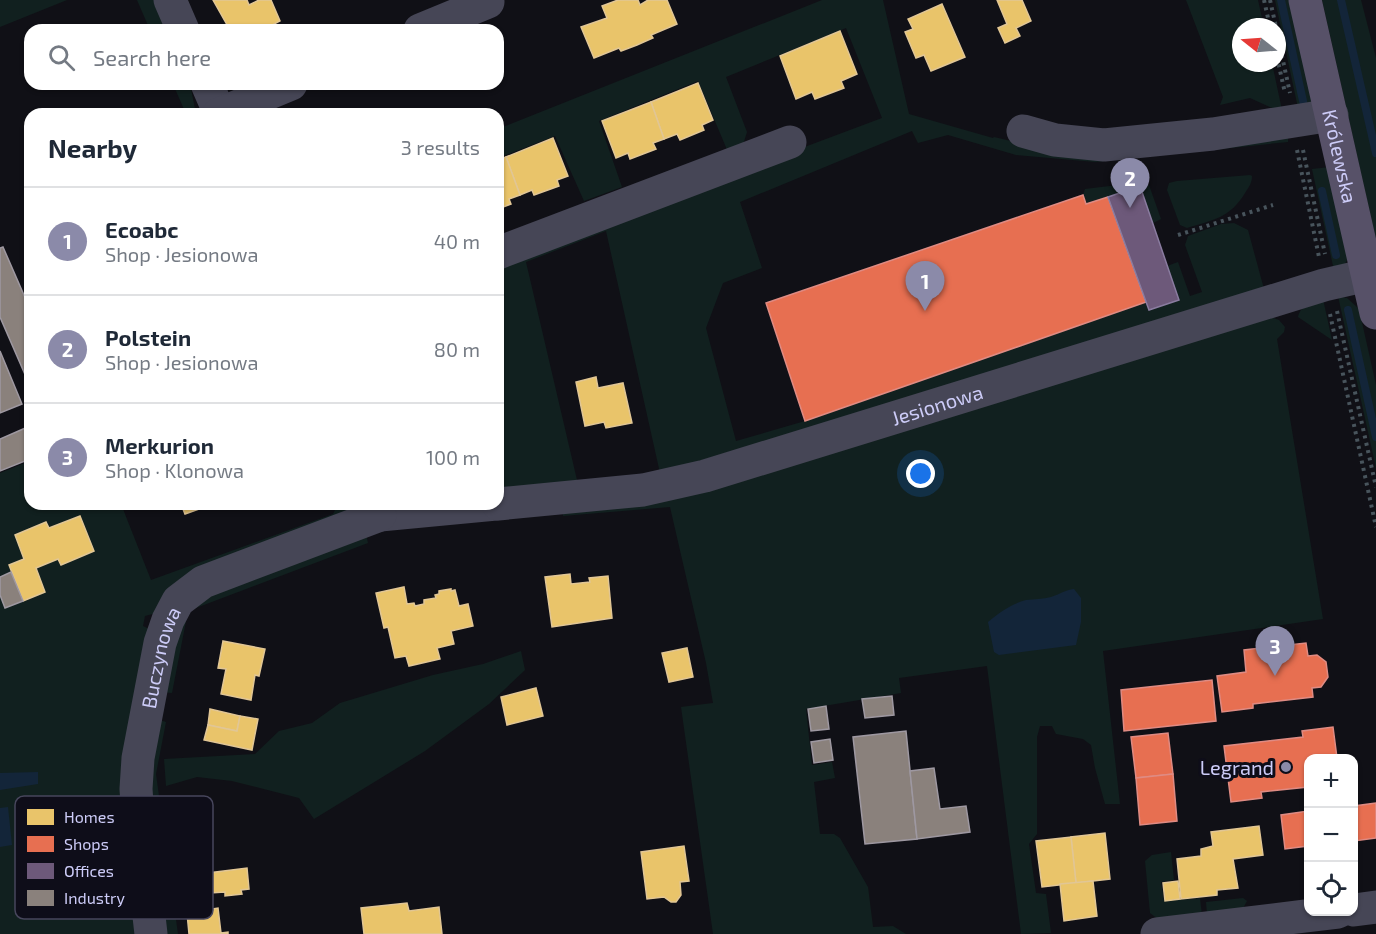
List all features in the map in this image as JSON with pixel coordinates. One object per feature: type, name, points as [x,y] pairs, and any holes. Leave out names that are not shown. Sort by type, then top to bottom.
[{"type":"main road","name":"Królewska","points":[[1305,0],[1372,274],[1376,313]]},
{"type":"street","points":[[170,0],[180,24]]},
{"type":"street","points":[[435,24],[488,2]]},
{"type":"street","points":[[210,90],[217,108]]},
{"type":"street","points":[[234,108],[277,90]]},
{"type":"street","points":[[1023,131],[1055,140],[1104,145],[1204,135],[1332,115]]},
{"type":"street","points":[[504,251],[790,142]]},
{"type":"street","name":"Jesionowa","points":[[504,503],[643,490],[705,476],[1324,285],[1372,274]]},
{"type":"street","name":"Buczynowa","points":[[138,796],[137,774],[160,643],[178,601],[203,582],[377,510]]},
{"type":"street","points":[[1358,909],[1376,907]]},
{"type":"street","points":[[1157,934],[1305,916]]},
{"type":"street","name":"Buczynowa","points":[[149,919],[151,934]]},
{"type":"path","points":[[1264,0],[1268,18]]},
{"type":"path","points":[[1270,0],[1274,18]]},
{"type":"path","points":[[1281,72],[1327,264]]},
{"type":"path","points":[[1285,72],[1320,265]]},
{"type":"path","points":[[1178,235],[1273,205]]},
{"type":"path","points":[[1337,308],[1376,487]]},
{"type":"path","points":[[1329,309],[1376,527]]},
{"type":"shaded area","points":[[0,0],[67,0],[0,27]]},
{"type":"shaded area","points":[[137,0],[159,0],[169,24],[147,24]]},
{"type":"shaded area","points":[[822,0],[883,0],[909,114],[1011,141],[1288,137],[1288,142],[1095,162],[1016,155],[948,135],[918,143],[912,131],[740,202],[762,268],[723,283],[706,328],[736,441],[805,421],[1146,302],[1149,310],[1179,300],[1167,266],[1178,262],[1190,296],[1202,292],[1185,245],[1188,236],[1221,224],[1234,223],[1248,230],[1264,289],[660,473],[606,231],[526,262],[577,480],[504,494],[504,260],[882,118],[846,28],[726,77],[747,132],[742,148],[728,152],[698,81],[599,121],[622,187],[584,201],[555,136],[504,156],[504,127]]},
{"type":"shaded area","points":[[1186,0],[1258,0],[1262,18],[1232,18],[1232,72],[1274,72],[1282,110],[1250,98],[1220,105],[1223,97]]},
{"type":"shaded area","points":[[1275,0],[1291,0],[1313,100],[1310,106],[1298,108],[1286,52],[1286,18],[1279,18]]},
{"type":"shaded area","points":[[1322,0],[1361,0],[1376,58],[1376,240]]},
{"type":"shaded area","points":[[176,90],[191,90],[195,108],[183,108]]},
{"type":"shaded area","points":[[1330,167],[1349,257],[1335,275],[1312,169]]},
{"type":"shaded area","points":[[1250,175],[1252,178],[1248,189],[1227,213],[1187,228],[1180,225],[1167,190],[1169,183]]},
{"type":"shaded area","points":[[1142,182],[1149,185],[1161,219],[1153,223],[1140,186],[1086,204],[1083,195],[1085,189]]},
{"type":"shaded area","points":[[1338,296],[1347,298],[1359,309],[1376,385],[1376,468]]},
{"type":"shaded area","points":[[1323,299],[1332,340],[1298,317],[1302,309]]},
{"type":"shaded area","points":[[1268,316],[1279,320],[1285,327],[1284,332],[1277,339],[1323,619],[1103,651],[1120,804],[1105,804],[1091,745],[1083,739],[1056,734],[1052,726],[1040,726],[1037,737],[1037,834],[1029,844],[1036,893],[1046,894],[1051,933],[1021,934],[987,666],[899,678],[901,693],[806,709],[812,765],[832,762],[835,778],[814,782],[820,834],[834,834],[840,838],[868,887],[873,927],[893,926],[906,934],[713,934],[681,707],[713,703],[670,507],[563,516],[562,509]]},
{"type":"shaded area","points":[[24,463],[24,510],[123,510],[151,580],[333,514],[335,510],[350,510],[160,612],[145,616],[143,626],[151,630],[143,796],[15,796],[15,919],[138,919],[137,934],[0,934],[0,473]]},
{"type":"shaded area","points":[[366,534],[368,543],[188,611],[172,693],[160,692],[189,603]]},
{"type":"shaded area","points":[[521,651],[525,670],[489,704],[425,751],[314,819],[299,798],[232,781],[197,777],[166,786],[164,759],[255,754],[279,731],[312,723],[340,703],[433,675],[483,664]]},
{"type":"shaded area","points":[[157,719],[166,722],[156,774],[159,796],[147,796]]},
{"type":"shaded area","points":[[1171,852],[1174,880],[1161,882],[1164,901],[1200,898],[1202,915],[1158,919],[1150,913],[1145,861],[1152,855]]},
{"type":"shaded area","points":[[1243,898],[1247,901],[1242,910],[1207,914],[1206,902]]},
{"type":"shaded area","points":[[161,919],[176,919],[178,934],[163,934]]},
{"type":"water","points":[[1074,589],[1081,598],[1081,622],[1076,645],[999,655],[994,652],[988,622],[992,618],[1026,600],[1051,597]]},
{"type":"water","points":[[38,772],[38,784],[0,790],[0,773]]},
{"type":"water","points":[[8,807],[12,845],[0,847],[0,808]]},
{"type":"building: Homes","points":[[213,0],[247,0],[249,5],[259,0],[271,0],[280,21],[274,24],[227,24]]},
{"type":"building: Homes","points":[[618,0],[638,0],[640,5],[648,0],[667,0],[677,24],[651,35],[653,38],[637,45],[621,51],[619,48],[594,58],[581,27],[607,18],[602,6]]},
{"type":"building: Homes","points":[[997,0],[1022,0],[1031,21],[1016,28],[1020,36],[1005,43],[998,28],[1007,24]]},
{"type":"building: Homes","points":[[942,4],[965,57],[931,71],[924,55],[916,58],[905,32],[913,29],[908,19]]},
{"type":"building: Homes","points":[[840,31],[857,74],[841,81],[844,88],[815,99],[812,92],[796,99],[780,56]]},
{"type":"building: Homes","points":[[698,83],[713,120],[702,125],[704,130],[680,140],[677,134],[664,139],[651,102]]},
{"type":"building: Homes","points":[[651,102],[664,139],[653,143],[656,149],[630,159],[628,153],[616,158],[602,121]]},
{"type":"building: Homes","points":[[553,138],[568,176],[557,180],[559,186],[534,195],[532,190],[520,195],[506,157]]},
{"type":"building: Homes","points":[[506,157],[520,195],[509,199],[511,204],[504,207],[504,158]]},
{"type":"building: Homes","points":[[596,377],[598,388],[623,383],[632,423],[606,428],[604,422],[585,426],[576,382]]},
{"type":"building: Homes","points":[[183,510],[196,510],[185,514]]},
{"type":"building: Homes","points":[[80,516],[94,551],[61,565],[58,559],[36,568],[45,592],[23,601],[9,565],[24,559],[15,535],[46,522],[49,528]]},
{"type":"building: Homes","points":[[570,574],[571,584],[590,582],[589,578],[608,576],[612,618],[552,627],[545,577]]},
{"type":"building: Homes","points":[[404,587],[407,604],[414,603],[415,606],[424,604],[424,600],[436,598],[435,595],[439,594],[439,591],[451,589],[451,591],[455,590],[459,606],[468,604],[473,626],[451,631],[454,644],[437,648],[440,659],[409,666],[406,656],[395,658],[388,627],[384,628],[376,593]]},
{"type":"building: Homes","points":[[223,641],[265,649],[259,676],[255,675],[251,700],[221,694],[226,669],[218,668]]},
{"type":"building: Homes","points":[[687,648],[693,677],[669,682],[662,653]]},
{"type":"building: Homes","points":[[536,688],[543,716],[507,725],[501,697]]},
{"type":"building: Homes","points":[[210,709],[240,716],[237,731],[208,725]]},
{"type":"building: Homes","points":[[240,716],[258,719],[252,750],[204,740],[208,725],[237,731]]},
{"type":"building: Homes","points":[[1259,826],[1263,855],[1233,859],[1238,888],[1217,890],[1217,895],[1181,899],[1177,859],[1201,856],[1201,849],[1213,846],[1211,832]]},
{"type":"building: Homes","points":[[1105,833],[1110,879],[1076,883],[1071,837]]},
{"type":"building: Homes","points":[[1071,837],[1076,883],[1042,887],[1036,841]]},
{"type":"building: Homes","points":[[684,846],[689,881],[680,882],[681,895],[676,902],[671,902],[664,897],[647,899],[641,852]]},
{"type":"building: Homes","points":[[247,868],[249,889],[241,890],[242,894],[225,896],[225,892],[213,893],[213,872]]},
{"type":"building: Homes","points":[[1093,881],[1097,916],[1064,921],[1060,884]]},
{"type":"building: Homes","points":[[1178,881],[1180,899],[1165,901],[1163,883]]},
{"type":"building: Homes","points":[[407,903],[409,911],[439,907],[442,934],[364,934],[361,908]]},
{"type":"building: Homes","points":[[218,908],[221,933],[228,932],[228,934],[189,934],[188,919],[213,919],[213,909]]},
{"type":"building: Shops","points":[[1083,195],[1086,204],[1108,197],[1146,302],[805,421],[766,303]]},
{"type":"building: Shops","points":[[1306,643],[1308,656],[1317,655],[1326,662],[1328,677],[1321,687],[1312,688],[1313,697],[1253,704],[1253,708],[1222,712],[1217,676],[1246,672],[1244,650]]},
{"type":"building: Shops","points":[[1212,680],[1216,721],[1124,731],[1121,690]]},
{"type":"building: Shops","points":[[1333,727],[1336,754],[1304,754],[1304,787],[1261,792],[1262,798],[1231,802],[1224,746],[1303,737],[1302,731]]},
{"type":"building: Shops","points":[[1168,733],[1173,774],[1136,778],[1131,737]]},
{"type":"building: Shops","points":[[1173,774],[1177,821],[1140,825],[1136,778]]},
{"type":"building: Shops","points":[[1376,803],[1376,838],[1358,840],[1358,805]]},
{"type":"building: Shops","points":[[1304,812],[1304,847],[1285,849],[1281,815]]},
{"type":"building: Offices","points":[[1140,186],[1179,300],[1149,310],[1108,197]]},
{"type":"building: Industry","points":[[3,247],[24,295],[24,372],[0,317],[0,248]]},
{"type":"building: Industry","points":[[0,351],[22,404],[0,413]]},
{"type":"building: Industry","points":[[24,429],[24,461],[0,471],[0,439]]},
{"type":"building: Industry","points":[[11,572],[23,601],[5,608],[0,595],[0,577]]},
{"type":"building: Industry","points":[[892,696],[894,715],[865,718],[862,699]]},
{"type":"building: Industry","points":[[826,706],[829,729],[811,731],[808,709]]},
{"type":"building: Industry","points":[[906,731],[917,839],[865,844],[853,737]]},
{"type":"building: Industry","points":[[830,739],[833,760],[814,763],[811,742]]},
{"type":"building: Industry","points":[[934,768],[940,809],[966,806],[970,832],[917,839],[910,771]]},
{"type":"waterway","points":[[1281,0],[1303,101]]},
{"type":"waterway","points":[[1341,0],[1376,153]]},
{"type":"waterway","points":[[1322,191],[1336,255]]},
{"type":"waterway","points":[[1348,310],[1376,437]]},
{"type":"place","name":"Polstein","points":[[1130,208]]},
{"type":"place","name":"Ecoabc","points":[[925,311]]},
{"type":"place","name":"Merkurion","points":[[1275,676]]},
{"type":"place","name":"Legrand","points":[[1286,767]]}]
